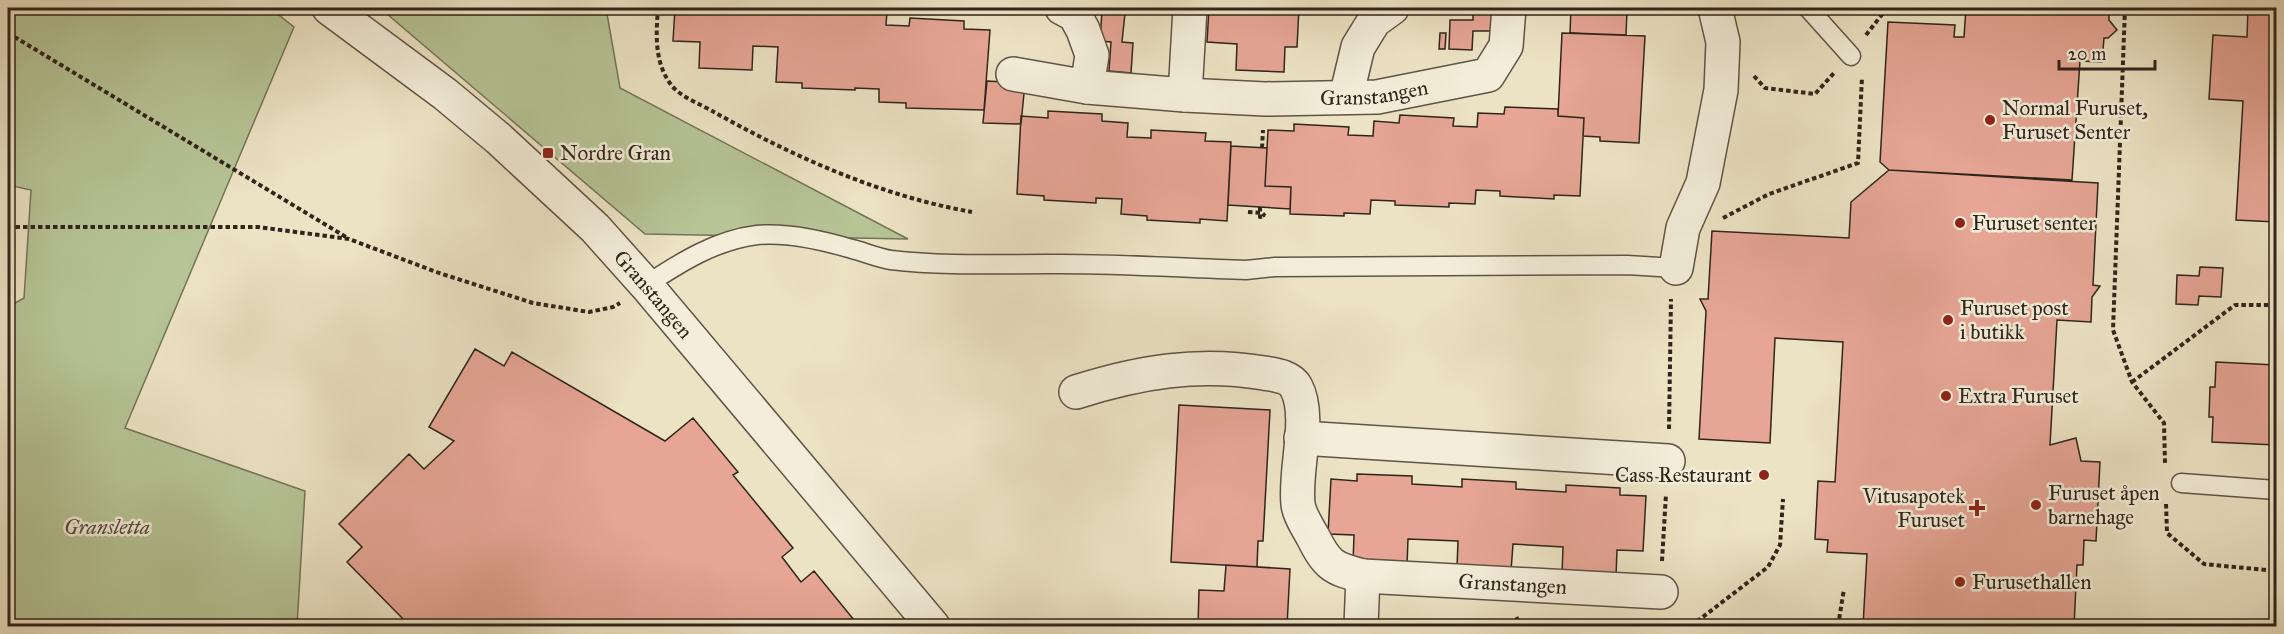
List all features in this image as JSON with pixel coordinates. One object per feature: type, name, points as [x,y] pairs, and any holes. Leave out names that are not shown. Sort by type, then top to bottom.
[{"type":"street","name":"Granstangen","points":[[329,8],[445,94],[499,139],[595,228],[646,285],[933,627]]},
{"type":"street","points":[[1062,8],[1075,15],[1092,55],[1087,87]]},
{"type":"street","points":[[1185,95],[1190,8]]},
{"type":"street","points":[[1346,97],[1358,47],[1374,21],[1392,8]]},
{"type":"street","name":"Granstangen","points":[[1013,74],[1087,87],[1185,95],[1265,99],[1377,97],[1488,75],[1506,46],[1509,8]]},
{"type":"street","points":[[1678,254],[1683,228],[1703,183],[1721,90],[1723,42],[1715,8]]},
{"type":"street","name":"Granstangen","points":[[1076,392],[1118,378],[1186,368],[1248,371],[1283,377],[1295,384],[1302,403],[1298,505],[1322,555],[1339,571],[1363,576],[1661,592]]},
{"type":"street","points":[[1301,438],[1668,461]]},
{"type":"street","points":[[1361,627],[1363,576]]},
{"type":"lane","points":[[1808,8],[1851,56]]},
{"type":"lane","points":[[646,285],[682,262],[717,245],[738,238],[761,235],[801,237],[822,241],[890,260],[1004,266],[1046,264],[1246,270],[1286,267],[1604,265],[1678,254]]},
{"type":"lane","points":[[2181,483],[2277,490]]},
{"type":"path","points":[[658,8],[657,32],[660,67],[674,88],[760,138],[843,174],[925,203],[972,212]]},
{"type":"path","points":[[2125,8],[2113,330],[2132,382],[2164,423],[2165,467]]},
{"type":"path","points":[[8,33],[349,239],[439,273],[533,303],[589,312],[614,307],[646,285]]},
{"type":"path","points":[[1678,254],[1769,194],[1858,163],[1862,72]]},
{"type":"path","points":[[1248,212],[1260,213],[1264,213],[1263,218],[1259,217],[1259,215],[1260,207]]},
{"type":"path","points":[[8,227],[258,227],[349,239]]},
{"type":"path","points":[[2132,382],[2235,305],[2277,305]]},
{"type":"path","points":[[1691,627],[1768,567],[1780,545],[1784,499]]},
{"type":"path","points":[[2166,500],[2167,533],[2204,564],[2277,571]]},
{"type":"path","points":[[1838,627],[1844,589]]},
{"type":"green space","name":"Gransletta","points":[[8,8],[270,8],[294,27],[125,428],[305,491],[297,626],[8,626],[8,307],[24,298],[31,190],[8,185]]},
{"type":"green space","points":[[380,8],[606,8],[620,88],[908,239],[645,234]]},
{"type":"building","points":[[675,8],[860,8],[887,11],[886,25],[909,26],[910,18],[964,21],[964,29],[990,30],[984,110],[906,108],[906,103],[879,102],[879,89],[802,88],[802,83],[776,82],[778,47],[753,46],[752,70],[699,68],[700,42],[673,41]]},
{"type":"building","points":[[1209,8],[1299,8],[1297,47],[1285,47],[1284,72],[1236,70],[1237,44],[1207,42]]},
{"type":"building","points":[[1473,8],[1496,8],[1495,31],[1473,31],[1472,50],[1449,49],[1450,20],[1473,20]]},
{"type":"building","points":[[1571,8],[1635,8],[1634,11],[1627,11],[1626,35],[1570,33]]},
{"type":"building","points":[[1966,8],[2109,8],[2109,20],[2117,30],[2108,38],[2104,38],[2102,62],[2080,61],[2072,180],[1889,170],[1880,162],[1888,22],[1955,25],[1954,37],[1964,37]]},
{"type":"building","points":[[2248,8],[2276,8],[2276,222],[2236,220],[2243,101],[2209,99],[2213,35],[2247,37]]},
{"type":"building","points":[[1102,11],[1125,13],[1122,42],[1133,43],[1131,73],[1109,71],[1111,42],[1100,41]]},
{"type":"building","points":[[1440,33],[1446,33],[1445,49],[1439,49]]},
{"type":"building","points":[[1562,33],[1645,36],[1639,143],[1600,141],[1600,137],[1583,136],[1584,118],[1558,116]]},
{"type":"building","points":[[987,81],[1025,83],[1021,124],[983,123]]},
{"type":"building","points":[[1505,107],[1558,109],[1558,116],[1584,118],[1580,196],[1554,195],[1554,199],[1500,196],[1500,191],[1476,190],[1475,204],[1449,203],[1449,207],[1395,205],[1395,201],[1371,200],[1370,214],[1344,213],[1344,216],[1290,214],[1291,187],[1265,186],[1268,130],[1294,131],[1294,124],[1349,127],[1348,135],[1373,136],[1374,121],[1399,123],[1400,115],[1454,118],[1453,126],[1477,127],[1478,113],[1504,114]]},
{"type":"building","points":[[1048,111],[1102,114],[1102,121],[1128,123],[1127,137],[1151,138],[1151,130],[1206,133],[1205,141],[1231,142],[1227,221],[1200,219],[1200,223],[1147,220],[1147,216],[1121,214],[1122,199],[1096,198],[1096,203],[1044,200],[1044,196],[1017,194],[1021,116],[1048,118]]},
{"type":"building","points":[[1231,146],[1267,148],[1265,186],[1291,187],[1290,209],[1228,205]]},
{"type":"building","points":[[1889,170],[2098,183],[2093,285],[2100,286],[2092,297],[2091,322],[2057,320],[2050,445],[2076,438],[2081,461],[2100,462],[2096,541],[2084,540],[2083,565],[2077,565],[2074,626],[1863,626],[1867,554],[1827,552],[1828,540],[1815,539],[1818,481],[1835,482],[1843,342],[1775,338],[1770,443],[1699,439],[1706,311],[1700,299],[1708,299],[1712,231],[1849,238],[1851,202]]},
{"type":"building","points":[[2200,267],[2223,268],[2221,297],[2199,296],[2198,305],[2176,304],[2177,275],[2199,276]]},
{"type":"building","points":[[475,349],[504,366],[512,352],[665,441],[693,418],[738,472],[733,475],[793,548],[782,557],[801,582],[814,571],[859,626],[410,626],[347,562],[362,547],[339,524],[409,454],[424,469],[454,441],[429,427]]},
{"type":"building","points":[[2216,362],[2276,365],[2276,445],[2212,442],[2213,417],[2209,417],[2210,387],[2215,387]]},
{"type":"building","points":[[1179,405],[1270,410],[1263,541],[1258,541],[1257,567],[1171,562]]},
{"type":"building","points":[[1357,474],[1412,476],[1412,484],[1462,487],[1462,479],[1516,482],[1516,489],[1566,492],[1566,485],[1620,488],[1620,495],[1646,496],[1643,551],[1617,550],[1616,577],[1562,574],[1563,547],[1513,544],[1511,571],[1457,568],[1458,541],[1408,539],[1407,566],[1353,563],[1354,535],[1328,534],[1331,479],[1357,481]]},
{"type":"building","points":[[1226,565],[1290,569],[1287,626],[1198,626],[1199,590],[1224,591]]},
{"type":"place","name":"Normal Furuset, Furuset Senter","points":[[1990,120]]},
{"type":"place","name":"Nordre Gran","points":[[548,153]]},
{"type":"place","name":"Furuset senter","points":[[1960,223]]},
{"type":"place","name":"Furuset post i butikk","points":[[1948,320]]},
{"type":"place","name":"Extra Furuset","points":[[1946,396]]},
{"type":"place","name":"Cass Restaurant","points":[[1764,475]]},
{"type":"place","name":"Furuset åpen barnehage","points":[[2036,505]]},
{"type":"place","name":"Vitusapotek Furuset","points":[[1977,508]]},
{"type":"place","name":"Furusethallen","points":[[1960,582]]}]
